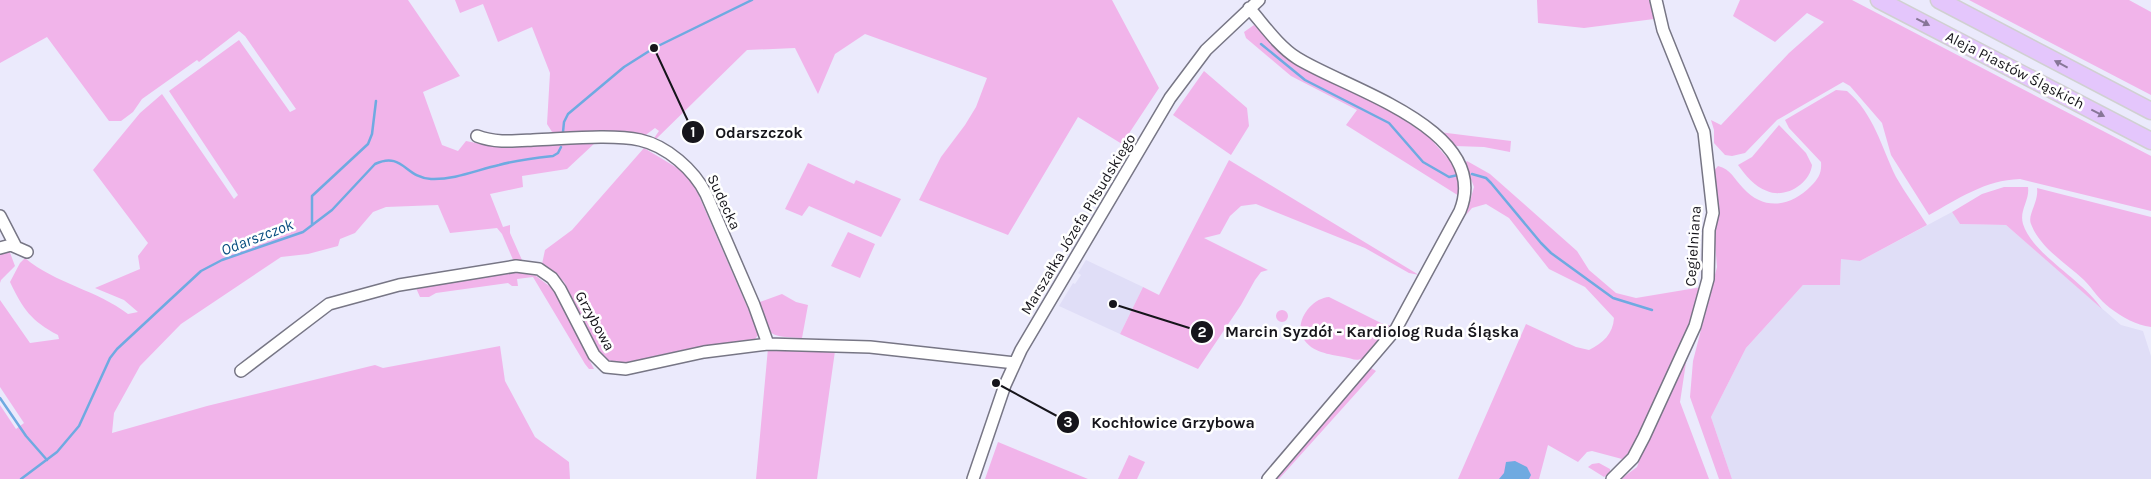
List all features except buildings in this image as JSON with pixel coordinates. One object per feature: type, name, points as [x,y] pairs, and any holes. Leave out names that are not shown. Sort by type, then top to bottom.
[{"type":"highway","name":"Aleja Piastów Śląskich","points":[[1879,0],[2151,141]]},
{"type":"highway","name":"Aleja Piastów Śląskich","points":[[1939,0],[2151,110]]},
{"type":"street","name":"Marszałka Józefa Piłsudskiego","points":[[973,479],[1015,363],[1170,98],[1206,50],[1259,0]]},
{"type":"street","name":"Cegielniana","points":[[1612,479],[1633,458],[1644,437],[1695,326],[1708,279],[1709,230],[1713,213],[1704,132],[1663,30],[1656,0]]},
{"type":"street","points":[[1249,8],[1297,58],[1395,107],[1438,138],[1457,159],[1463,170],[1466,184],[1465,198],[1460,211],[1396,329],[1268,479]]},
{"type":"street","name":"Sudecka","points":[[477,136],[499,141],[615,138],[640,140],[681,163],[697,177],[706,194],[754,305],[768,344]]},
{"type":"street","points":[[0,216],[16,247]]},
{"type":"street","points":[[0,248],[12,245],[27,252]]},
{"type":"street","name":"Grzybowa","points":[[241,371],[329,304],[400,285],[516,266],[539,269],[552,278],[560,289],[594,355],[601,363],[612,369],[626,369],[704,352],[768,344],[870,347],[1015,363]]},
{"type":"shaded area","points":[[0,0],[408,0],[460,76],[423,92],[442,145],[458,151],[466,141],[486,145],[596,142],[567,169],[522,176],[523,187],[490,194],[503,227],[510,225],[510,233],[522,260],[514,262],[502,234],[497,228],[450,233],[438,205],[386,207],[373,212],[355,233],[340,239],[338,246],[308,254],[281,257],[181,324],[140,366],[114,413],[112,433],[207,406],[375,365],[383,368],[500,346],[505,381],[535,437],[569,462],[570,479],[0,479],[0,405],[16,429],[24,423],[0,387],[0,300],[30,343],[59,339],[58,335],[34,319],[24,307],[10,282],[20,263],[25,258],[37,267],[103,299],[128,314],[138,312],[124,300],[95,288],[140,269],[138,256],[148,243],[93,170],[140,113],[162,94],[234,199],[238,195],[169,91],[239,40],[290,112],[296,109],[245,36],[239,31],[199,62],[197,60],[142,99],[133,112],[121,121],[109,121],[47,37],[0,63]]},
{"type":"shaded area","points":[[455,0],[1112,0],[1159,88],[1122,144],[1078,117],[1008,235],[919,200],[941,157],[976,107],[987,78],[865,34],[835,54],[818,94],[795,48],[747,50],[653,142],[659,131],[655,128],[643,137],[554,135],[547,124],[550,73],[532,27],[498,42],[483,4],[460,13]]},
{"type":"shaded area","points":[[1537,0],[1650,0],[1654,19],[1584,28],[1538,23]]},
{"type":"shaded area","points":[[1740,0],[1852,0],[2151,156],[2151,211],[2020,179],[1995,183],[1972,191],[1929,215],[1891,155],[1882,123],[1850,86],[1843,82],[1777,120],[1745,153],[1732,156],[1725,155],[1714,143],[1714,130],[1711,120],[1721,125],[1789,53],[1824,22],[1807,13],[1775,42],[1733,16]]},
{"type":"shaded area","points":[[1969,0],[2129,0],[2151,12],[2151,95]]},
{"type":"shaded area","points":[[1254,25],[1300,67],[1384,106],[1429,137],[1456,168],[1460,179],[1459,196],[1346,125],[1357,110],[1291,76],[1246,38],[1244,32]]},
{"type":"shaded area","points":[[1204,71],[1247,108],[1249,126],[1231,155],[1173,115]]},
{"type":"shaded area","points":[[1836,90],[1847,91],[1864,110],[1876,131],[1896,177],[1927,225],[1860,261],[1841,259],[1840,285],[1803,285],[1746,348],[1711,417],[1732,479],[1719,479],[1690,397],[1693,361],[1717,267],[1714,231],[1717,216],[1712,173],[1718,166],[1722,167],[1751,195],[1768,203],[1786,202],[1803,193],[1818,178],[1821,162],[1789,128],[1785,120]]},
{"type":"shaded area","points":[[1779,125],[1806,153],[1812,165],[1807,178],[1802,184],[1789,191],[1774,193],[1762,189],[1754,183],[1738,165],[1752,157]]},
{"type":"shaded area","points":[[1439,132],[1511,141],[1510,152],[1484,147],[1455,146]]},
{"type":"shaded area","points":[[644,148],[679,169],[693,182],[759,334],[755,339],[696,347],[623,363],[607,360],[598,350],[564,282],[552,270],[542,264],[545,250],[572,230]]},
{"type":"shaded area","points":[[1229,160],[1419,275],[1409,273],[1365,248],[1256,204],[1241,206],[1230,216],[1220,234],[1204,238],[1268,270],[1261,272],[1255,280],[1241,305],[1198,369],[1120,334],[1143,287],[1159,295]]},
{"type":"shaded area","points":[[1467,161],[1490,174],[1577,251],[1589,270],[1616,293],[1636,298],[1702,287],[1693,317],[1636,447],[1622,459],[1592,451],[1587,452],[1578,462],[1548,445],[1539,479],[1458,479],[1526,324],[1576,347],[1589,350],[1606,337],[1612,329],[1614,318],[1585,287],[1549,269],[1509,218],[1486,204],[1472,208],[1466,215],[1474,187],[1465,163]]},
{"type":"shaded area","points":[[808,163],[854,184],[856,180],[901,199],[881,237],[809,206],[802,216],[785,209]]},
{"type":"shaded area","points":[[2004,187],[2028,187],[2028,196],[2022,219],[2028,235],[2036,246],[2094,298],[2102,309],[2006,225],[1960,224],[1952,212],[1982,194]]},
{"type":"shaded area","points":[[2037,188],[2151,217],[2151,327],[2129,320],[2110,308],[2084,280],[2047,248],[2035,233],[2030,220]]},
{"type":"shaded area","points":[[1952,212],[1960,224],[2006,225],[2121,325],[2143,331],[2151,356],[2151,479],[1732,479],[1711,417],[1746,348],[1803,285],[1840,285],[1841,258],[1860,261]]},
{"type":"shaded area","points":[[848,232],[875,244],[860,278],[831,266]]},
{"type":"shaded area","points":[[9,250],[15,266],[0,283],[0,251]]},
{"type":"shaded area","points":[[1086,260],[1143,287],[1120,334],[1059,306],[1073,283],[1075,284],[1081,275],[1078,273]]},
{"type":"shaded area","points":[[519,272],[536,276],[552,288],[594,369],[589,369],[585,364],[533,277],[517,279],[518,286],[512,286],[508,283],[436,293],[429,297],[420,297],[416,288]]},
{"type":"shaded area","points":[[782,294],[796,302],[808,305],[802,338],[775,335],[767,328],[757,303]]},
{"type":"shaded area","points":[[1329,297],[1385,325],[1390,325],[1378,344],[1363,358],[1356,360],[1321,352],[1311,347],[1303,338],[1301,325],[1306,312],[1316,301]]},
{"type":"shaded area","points":[[1282,310],[1288,316],[1282,322],[1276,316]]},
{"type":"shaded area","points":[[1689,343],[1680,402],[1709,479],[1621,479],[1637,467]]},
{"type":"shaded area","points":[[768,348],[835,351],[817,479],[756,479]]},
{"type":"shaded area","points":[[1371,368],[1376,371],[1279,479],[1273,479]]},
{"type":"shaded area","points":[[998,442],[1088,479],[985,479]]},
{"type":"shaded area","points":[[1129,455],[1145,462],[1137,479],[1118,479]]},
{"type":"shaded area","points":[[1599,463],[1610,469],[1610,473],[1604,477],[1588,467]]},
{"type":"water","points":[[1515,461],[1527,467],[1531,475],[1529,479],[1499,479],[1504,473],[1506,462]]},
{"type":"waterway","name":"Odarszczok","points":[[563,132],[564,122],[568,114],[624,67],[654,48],[752,0]]},
{"type":"waterway","points":[[1261,44],[1305,80],[1389,123],[1423,162],[1449,177],[1458,175]]},
{"type":"waterway","points":[[312,225],[312,196],[368,144],[372,134],[376,101]]},
{"type":"waterway","name":"Odarszczok","points":[[21,479],[57,452],[79,426],[110,358],[117,349],[201,271],[222,260],[303,232],[332,210],[375,164],[392,161],[422,178],[440,179],[512,162],[553,156],[558,153],[561,147]]},
{"type":"waterway","points":[[1472,174],[1486,178],[1551,253],[1613,298],[1652,310]]},
{"type":"waterway","points":[[0,398],[26,436],[47,460]]},
{"type":"place","name":"Odarszczok","points":[[654,48]]},
{"type":"place","name":"Marcin Syzdół - Kardiolog Ruda Śląska","points":[[1113,304]]},
{"type":"place","name":"Kochłowice Grzybowa","points":[[996,383]]}]
